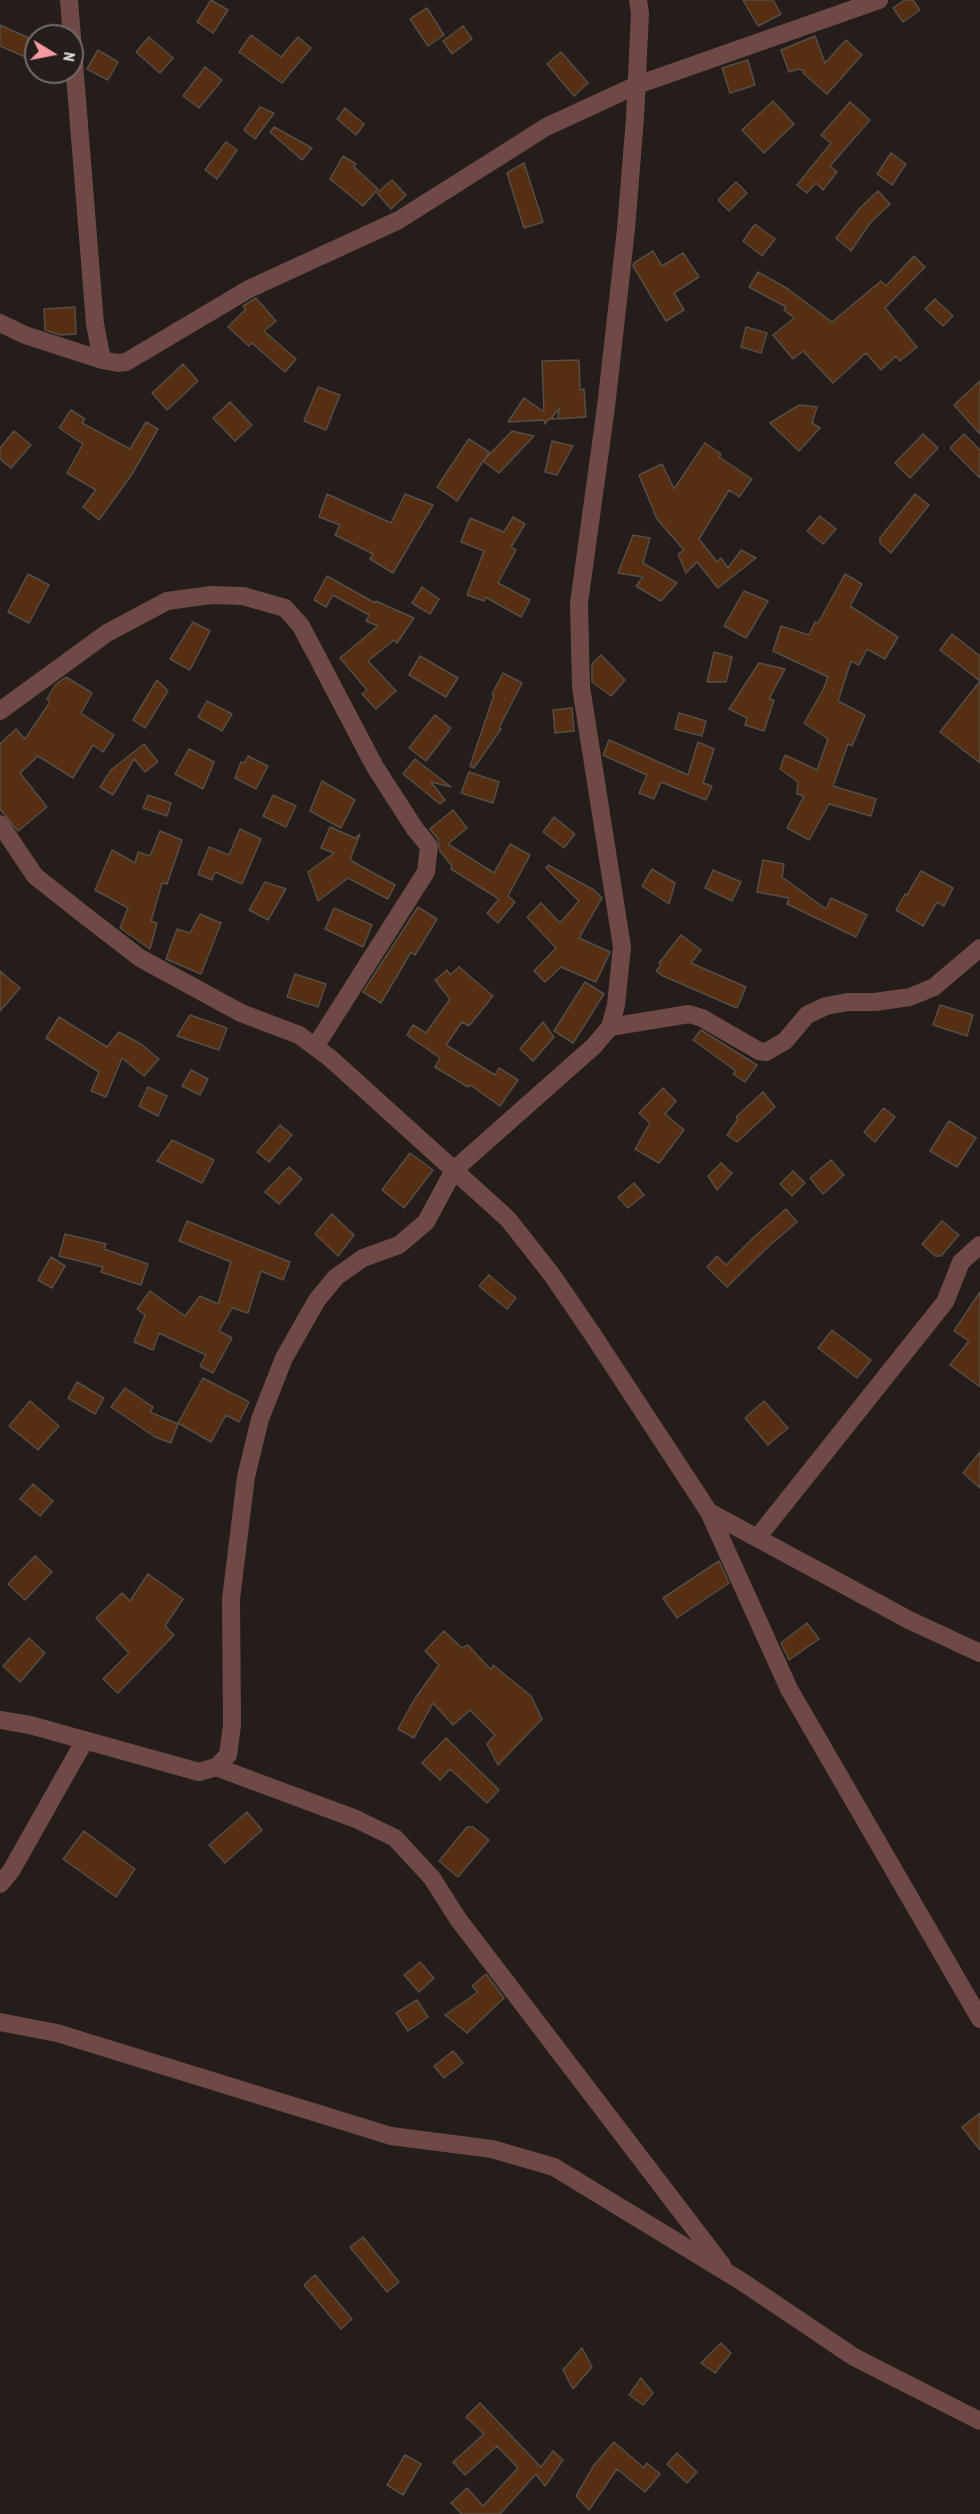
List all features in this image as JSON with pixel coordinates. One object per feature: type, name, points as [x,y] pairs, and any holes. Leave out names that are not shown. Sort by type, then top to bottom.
[{"type":"street","points":[[69,0],[95,324],[102,360]]},
{"type":"street","points":[[0,1720],[30,1725],[199,1772],[216,1767],[228,1755],[232,1740],[231,1599],[246,1477],[260,1419],[284,1358],[317,1300],[336,1277],[363,1258],[399,1245],[426,1222],[454,1170],[594,1046],[610,1027],[616,1005],[622,947],[581,687],[579,603],[606,407],[626,229],[637,85],[640,13],[638,0]]},
{"type":"street","points":[[0,323],[25,335],[102,360],[126,362],[249,289],[399,220],[546,127],[637,85],[879,0]]},
{"type":"street","points":[[0,711],[107,633],[167,601],[211,595],[243,596],[285,608],[302,626],[375,767],[415,829],[429,846],[426,872],[315,1047]]},
{"type":"street","points":[[0,824],[35,876],[140,958],[241,1013],[299,1035],[508,1219],[552,1275],[709,1512],[789,1689],[980,2019]]},
{"type":"street","points":[[610,1027],[688,1014],[702,1017],[759,1051],[766,1052],[785,1041],[807,1015],[826,1006],[837,1004],[910,997],[934,987],[980,948]]},
{"type":"street","points":[[757,1538],[945,1302],[961,1262],[980,1245]]},
{"type":"street","points":[[709,1512],[909,1620],[980,1653]]},
{"type":"street","points":[[0,1884],[11,1871],[85,1740]]},
{"type":"street","points":[[216,1767],[356,1819],[395,1838],[432,1878],[458,1919],[728,2273]]},
{"type":"street","points":[[0,2022],[69,2037],[391,2136],[492,2149],[554,2168],[728,2273],[854,2357],[980,2421]]},
{"type":"building","points":[[211,0],[228,10],[213,33],[197,22]]},
{"type":"building","points":[[743,0],[773,0],[781,14],[758,26]]},
{"type":"building","points":[[905,0],[913,0],[920,10],[903,22],[893,8]]},
{"type":"building","points":[[427,8],[444,35],[428,46],[410,19]]},
{"type":"building","points":[[0,25],[24,36],[24,56],[0,46]]},
{"type":"building","points":[[463,26],[472,39],[452,54],[443,41]]},
{"type":"building","points":[[251,35],[281,57],[298,37],[311,48],[282,83],[239,52]]},
{"type":"building","points":[[815,36],[825,63],[846,40],[862,55],[827,94],[803,73],[804,71],[798,69],[789,72],[781,50]]},
{"type":"building","points":[[149,37],[173,58],[160,73],[136,52]]},
{"type":"building","points":[[98,50],[118,62],[108,80],[87,69]]},
{"type":"building","points":[[561,52],[588,83],[574,96],[547,64]]},
{"type":"building","points":[[748,60],[755,85],[730,93],[722,68]]},
{"type":"building","points":[[205,67],[222,80],[199,108],[183,96]]},
{"type":"building","points":[[773,101],[794,124],[764,153],[742,130]]},
{"type":"building","points":[[850,102],[870,120],[830,166],[837,172],[823,190],[816,183],[807,193],[797,185],[831,143],[821,135]]},
{"type":"building","points":[[260,107],[274,113],[255,139],[244,130]]},
{"type":"building","points":[[345,108],[364,124],[356,135],[337,119]]},
{"type":"building","points":[[274,127],[312,148],[302,160],[270,132]]},
{"type":"building","points":[[226,142],[237,150],[217,179],[205,170]]},
{"type":"building","points":[[891,153],[906,164],[892,185],[877,174]]},
{"type":"building","points":[[343,156],[356,164],[354,167],[378,189],[363,206],[330,179]]},
{"type":"building","points":[[524,163],[543,222],[524,228],[507,173]]},
{"type":"building","points":[[392,180],[406,195],[391,209],[377,193]]},
{"type":"building","points":[[736,182],[747,193],[729,211],[718,200]]},
{"type":"building","points":[[878,191],[890,204],[870,223],[851,251],[836,238],[860,208]]},
{"type":"building","points":[[755,224],[775,239],[762,256],[743,241]]},
{"type":"building","points":[[653,251],[662,266],[683,253],[699,277],[674,293],[684,310],[666,321],[633,266]]},
{"type":"building","points":[[914,256],[925,267],[885,308],[917,347],[900,361],[896,356],[881,370],[866,353],[833,383],[803,351],[793,359],[773,335],[794,318],[784,310],[786,307],[749,287],[758,272],[788,289],[832,322],[881,281],[886,286]]},
{"type":"building","points":[[256,298],[276,321],[264,331],[296,359],[285,372],[252,343],[249,346],[228,327],[246,309],[243,306]]},
{"type":"building","points":[[935,299],[953,316],[943,326],[925,309]]},
{"type":"building","points":[[75,307],[76,334],[60,335],[45,330],[44,309]]},
{"type":"building","points":[[746,327],[767,333],[761,353],[741,347]]},
{"type":"building","points":[[579,360],[580,390],[584,389],[586,417],[557,419],[560,408],[552,417],[555,419],[549,419],[545,424],[544,420],[508,422],[524,398],[544,412],[542,361]]},
{"type":"building","points":[[183,364],[198,381],[167,410],[152,393]]},
{"type":"building","points":[[980,381],[980,434],[954,405]]},
{"type":"building","points":[[318,387],[340,395],[326,430],[304,421]]},
{"type":"building","points":[[230,402],[252,425],[235,441],[213,418]]},
{"type":"building","points":[[799,405],[817,407],[812,423],[820,428],[799,451],[770,423]]},
{"type":"building","points":[[71,410],[85,419],[82,423],[130,449],[146,422],[158,429],[132,474],[99,520],[83,507],[96,490],[67,473],[83,444],[59,428]]},
{"type":"building","points":[[14,431],[31,445],[11,468],[0,459],[0,448]]},
{"type":"building","points":[[512,431],[534,436],[499,473],[483,461],[457,501],[437,487],[469,439],[489,452],[484,460]]},
{"type":"building","points":[[923,434],[938,448],[910,478],[895,463]]},
{"type":"building","points":[[964,434],[980,450],[980,478],[950,448]]},
{"type":"building","points":[[552,441],[573,446],[557,475],[545,472]]},
{"type":"building","points":[[705,443],[721,454],[719,457],[752,479],[739,497],[729,490],[699,539],[717,562],[721,558],[728,568],[741,550],[756,558],[718,588],[697,562],[686,573],[678,554],[684,550],[657,519],[639,475],[662,464],[674,489]]},
{"type":"building","points":[[327,494],[391,523],[405,494],[433,505],[393,573],[370,559],[373,554],[335,535],[340,525],[319,517]]},
{"type":"building","points":[[915,494],[929,505],[891,553],[880,543],[880,538]]},
{"type":"building","points":[[820,516],[836,529],[823,544],[807,531]]},
{"type":"building","points":[[513,517],[525,524],[511,547],[516,550],[498,583],[530,600],[521,617],[485,597],[484,601],[467,595],[484,551],[461,542],[470,518],[504,532]]},
{"type":"building","points":[[633,535],[650,538],[643,563],[677,583],[661,601],[636,586],[643,577],[618,573]]},
{"type":"building","points":[[28,574],[49,585],[29,623],[8,612]]},
{"type":"building","points":[[845,574],[862,584],[850,606],[898,637],[885,659],[867,649],[859,665],[851,661],[838,701],[865,715],[852,746],[848,744],[833,786],[876,799],[871,816],[829,804],[809,840],[787,828],[804,796],[797,794],[798,782],[780,769],[785,755],[817,770],[828,739],[804,723],[828,677],[773,651],[781,626],[809,635]]},
{"type":"building","points":[[327,576],[375,603],[376,601],[414,618],[397,643],[394,640],[368,661],[396,691],[376,709],[362,694],[367,690],[340,658],[378,626],[366,621],[369,615],[333,595],[326,607],[314,600]]},
{"type":"building","points":[[422,587],[439,599],[430,614],[412,603]]},
{"type":"building","points":[[744,591],[768,601],[746,638],[724,626]]},
{"type":"building","points":[[193,622],[210,631],[190,670],[170,659]]},
{"type":"building","points":[[952,634],[980,656],[980,681],[940,650]]},
{"type":"building","points":[[714,652],[732,657],[726,682],[707,682]]},
{"type":"building","points":[[601,655],[625,680],[611,696],[592,682],[592,664]]},
{"type":"building","points":[[420,656],[458,678],[446,697],[409,675]]},
{"type":"building","points":[[759,663],[785,669],[769,699],[774,700],[764,731],[745,725],[747,718],[729,709]]},
{"type":"building","points":[[503,673],[522,683],[499,728],[501,729],[474,768],[470,766],[494,695],[492,694]]},
{"type":"building","points":[[66,677],[92,693],[81,713],[114,735],[103,752],[93,745],[73,778],[38,756],[20,773],[47,807],[18,831],[0,809],[0,744],[16,729],[25,739],[50,702],[47,699],[55,685]]},
{"type":"building","points":[[157,680],[168,691],[145,728],[133,720]]},
{"type":"building","points":[[980,681],[980,763],[940,732]]},
{"type":"building","points":[[207,701],[232,714],[222,731],[198,717]]},
{"type":"building","points":[[572,708],[574,731],[555,733],[553,710]]},
{"type":"building","points":[[679,713],[706,721],[702,736],[675,729]]},
{"type":"building","points":[[435,715],[451,728],[426,761],[409,748]]},
{"type":"building","points":[[609,740],[688,775],[698,742],[714,749],[703,783],[712,786],[706,800],[661,782],[654,799],[639,793],[647,775],[603,755]]},
{"type":"building","points":[[144,744],[158,762],[145,772],[134,759],[113,795],[100,787],[111,770]]},
{"type":"building","points":[[189,749],[214,762],[203,789],[175,774]]},
{"type":"building","points":[[248,756],[268,766],[256,789],[235,778],[241,762],[244,763]]},
{"type":"building","points":[[415,759],[451,787],[431,782],[445,800],[440,804],[403,774]]},
{"type":"building","points":[[469,772],[499,782],[493,803],[461,793]]},
{"type":"building","points":[[322,781],[355,800],[341,828],[310,811]]},
{"type":"building","points":[[148,795],[171,803],[167,816],[143,808]]},
{"type":"building","points":[[273,795],[296,806],[286,827],[263,816]]},
{"type":"building","points":[[453,810],[467,828],[448,844],[494,873],[510,844],[530,855],[508,896],[515,902],[498,923],[487,913],[499,899],[451,869],[452,866],[440,851],[438,839],[430,829]]},
{"type":"building","points":[[554,817],[575,834],[564,848],[543,832]]},
{"type":"building","points":[[330,827],[355,838],[360,834],[350,860],[395,885],[388,899],[348,878],[318,901],[308,872],[334,853],[321,848]]},
{"type":"building","points":[[240,829],[261,839],[242,884],[215,872],[212,880],[198,874],[209,847],[229,855]]},
{"type":"building","points":[[160,831],[182,840],[167,884],[162,883],[151,921],[157,923],[150,949],[120,928],[128,908],[95,890],[112,850],[135,863],[138,852],[150,856]]},
{"type":"building","points":[[763,860],[784,864],[782,877],[826,909],[831,898],[867,915],[856,937],[787,904],[789,898],[757,892]]},
{"type":"building","points":[[548,865],[594,890],[602,898],[579,938],[610,952],[596,982],[561,967],[545,982],[534,971],[556,948],[527,917],[541,903],[560,923],[579,901],[546,868]]},
{"type":"building","points":[[652,869],[675,883],[669,904],[642,886]]},
{"type":"building","points":[[713,870],[741,882],[732,901],[705,888]]},
{"type":"building","points":[[921,871],[953,888],[944,906],[937,902],[923,926],[896,910]]},
{"type":"building","points":[[265,882],[286,889],[268,920],[249,910]]},
{"type":"building","points":[[418,907],[437,919],[415,955],[411,952],[381,1003],[363,992]]},
{"type":"building","points":[[334,908],[372,925],[363,947],[325,929]]},
{"type":"building","points":[[200,914],[221,923],[201,974],[166,959],[177,929],[190,933]]},
{"type":"building","points":[[681,935],[701,950],[691,963],[746,987],[737,1008],[656,971],[661,965],[659,963]]},
{"type":"building","points":[[459,967],[493,996],[469,1026],[462,1022],[446,1045],[495,1075],[499,1068],[518,1080],[500,1106],[470,1085],[468,1087],[435,1067],[440,1058],[407,1035],[413,1025],[426,1033],[450,999],[435,980],[447,970],[450,975]]},
{"type":"building","points":[[0,971],[20,988],[0,1011]]},
{"type":"building","points":[[295,974],[326,984],[318,1007],[287,997]]},
{"type":"building","points":[[585,982],[604,994],[573,1043],[554,1031]]},
{"type":"building","points":[[940,1005],[973,1015],[967,1036],[933,1025]]},
{"type":"building","points":[[190,1015],[227,1028],[219,1050],[177,1036]]},
{"type":"building","points":[[59,1017],[107,1047],[119,1032],[141,1044],[159,1059],[144,1076],[122,1058],[106,1097],[91,1091],[99,1072],[46,1038]]},
{"type":"building","points":[[543,1022],[554,1037],[533,1061],[520,1049]]},
{"type":"building","points":[[701,1030],[757,1065],[745,1082],[733,1074],[736,1071],[693,1040]]},
{"type":"building","points":[[191,1070],[208,1079],[200,1095],[182,1086]]},
{"type":"building","points":[[148,1087],[167,1096],[158,1116],[139,1106]]},
{"type":"building","points":[[663,1088],[676,1101],[665,1114],[684,1130],[659,1163],[635,1149],[650,1123],[639,1113]]},
{"type":"building","points":[[763,1092],[775,1107],[737,1142],[727,1135],[738,1119],[736,1117]]},
{"type":"building","points":[[884,1108],[895,1117],[875,1142],[864,1132]]},
{"type":"building","points":[[949,1121],[976,1138],[957,1167],[930,1151]]},
{"type":"building","points":[[280,1125],[292,1135],[269,1162],[257,1152]]},
{"type":"building","points":[[172,1140],[214,1160],[202,1183],[157,1161]]},
{"type":"building","points":[[410,1153],[433,1170],[404,1208],[382,1190]]},
{"type":"building","points":[[831,1160],[844,1175],[823,1194],[810,1178]]},
{"type":"building","points":[[721,1163],[732,1173],[717,1190],[708,1176]]},
{"type":"building","points":[[289,1167],[302,1179],[279,1204],[265,1192]]},
{"type":"building","points":[[793,1171],[805,1183],[792,1196],[780,1184]]},
{"type":"building","points":[[634,1183],[644,1195],[628,1208],[618,1197]]},
{"type":"building","points":[[786,1209],[797,1222],[727,1287],[707,1267],[717,1256],[726,1265]]},
{"type":"building","points":[[332,1214],[354,1235],[338,1256],[315,1234]]},
{"type":"building","points":[[187,1221],[290,1262],[283,1280],[261,1271],[248,1313],[232,1308],[219,1331],[232,1338],[213,1373],[200,1366],[206,1355],[159,1333],[153,1350],[134,1342],[145,1315],[137,1309],[150,1291],[185,1316],[200,1296],[218,1304],[231,1262],[179,1241]]},
{"type":"building","points":[[942,1221],[959,1235],[941,1256],[935,1256],[922,1244]]},
{"type":"building","points":[[65,1234],[106,1244],[104,1249],[148,1264],[141,1285],[101,1272],[103,1267],[59,1256]]},
{"type":"building","points":[[51,1257],[65,1266],[52,1288],[38,1280]]},
{"type":"building","points":[[489,1275],[516,1298],[507,1309],[479,1286]]},
{"type":"building","points":[[980,1292],[980,1387],[950,1365],[969,1341],[954,1331]]},
{"type":"building","points":[[832,1330],[871,1360],[857,1378],[818,1348]]},
{"type":"building","points":[[203,1378],[249,1402],[239,1422],[226,1415],[211,1442],[178,1423]]},
{"type":"building","points":[[77,1382],[104,1398],[95,1414],[68,1398]]},
{"type":"building","points":[[125,1388],[153,1407],[150,1412],[178,1424],[171,1443],[155,1437],[111,1407]]},
{"type":"building","points":[[30,1401],[59,1426],[38,1450],[9,1426]]},
{"type":"building","points":[[764,1401],[788,1428],[768,1445],[745,1418]]},
{"type":"building","points":[[980,1452],[980,1488],[963,1473]]},
{"type":"building","points":[[33,1484],[53,1501],[40,1516],[20,1499]]},
{"type":"building","points":[[35,1556],[52,1572],[25,1600],[8,1584]]},
{"type":"building","points":[[719,1561],[729,1583],[677,1618],[663,1598]]},
{"type":"building","points":[[148,1574],[183,1599],[165,1626],[174,1635],[118,1693],[103,1679],[129,1653],[96,1618],[122,1593],[130,1601]]},
{"type":"building","points":[[807,1623],[819,1639],[789,1660],[781,1643]]},
{"type":"building","points":[[444,1631],[462,1648],[468,1645],[491,1670],[493,1665],[531,1696],[542,1719],[498,1765],[487,1744],[495,1735],[470,1710],[453,1725],[433,1703],[414,1738],[398,1729],[414,1700],[439,1665],[425,1651]]},
{"type":"building","points":[[29,1638],[45,1653],[20,1682],[3,1666]]},
{"type":"building","points":[[446,1738],[499,1790],[487,1803],[450,1769],[440,1780],[422,1763]]},
{"type":"building","points":[[247,1812],[262,1830],[225,1863],[209,1845]]},
{"type":"building","points":[[467,1827],[473,1827],[489,1840],[458,1877],[439,1861]]},
{"type":"building","points":[[84,1831],[135,1869],[116,1897],[63,1859]]},
{"type":"building","points":[[420,1962],[434,1978],[419,1992],[404,1975]]},
{"type":"building","points":[[486,1974],[504,1998],[467,2033],[445,2015],[478,1992],[472,1986]]},
{"type":"building","points":[[417,2000],[428,2017],[408,2031],[396,2013]]},
{"type":"building","points":[[453,2051],[463,2063],[444,2078],[434,2066]]},
{"type":"building","points":[[980,2113],[980,2150],[962,2127]]},
{"type":"building","points":[[363,2237],[399,2282],[387,2292],[350,2247]]},
{"type":"building","points":[[315,2275],[352,2319],[341,2329],[304,2285]]},
{"type":"building","points":[[721,2343],[731,2353],[715,2373],[701,2363]]},
{"type":"building","points":[[582,2348],[592,2367],[573,2389],[563,2370]]},
{"type":"building","points":[[641,2378],[653,2393],[643,2405],[629,2395]]},
{"type":"building","points":[[480,2403],[541,2467],[553,2451],[563,2460],[545,2486],[536,2474],[500,2514],[462,2514],[451,2503],[467,2488],[483,2506],[518,2468],[497,2446],[465,2475],[453,2462],[484,2434],[466,2417]]},
{"type":"building","points":[[614,2442],[644,2468],[647,2463],[660,2474],[645,2492],[617,2469],[589,2510],[576,2496],[594,2465]]},
{"type":"building","points":[[677,2453],[697,2472],[687,2483],[667,2464]]},
{"type":"building","points":[[405,2455],[421,2464],[403,2495],[387,2485]]}]
